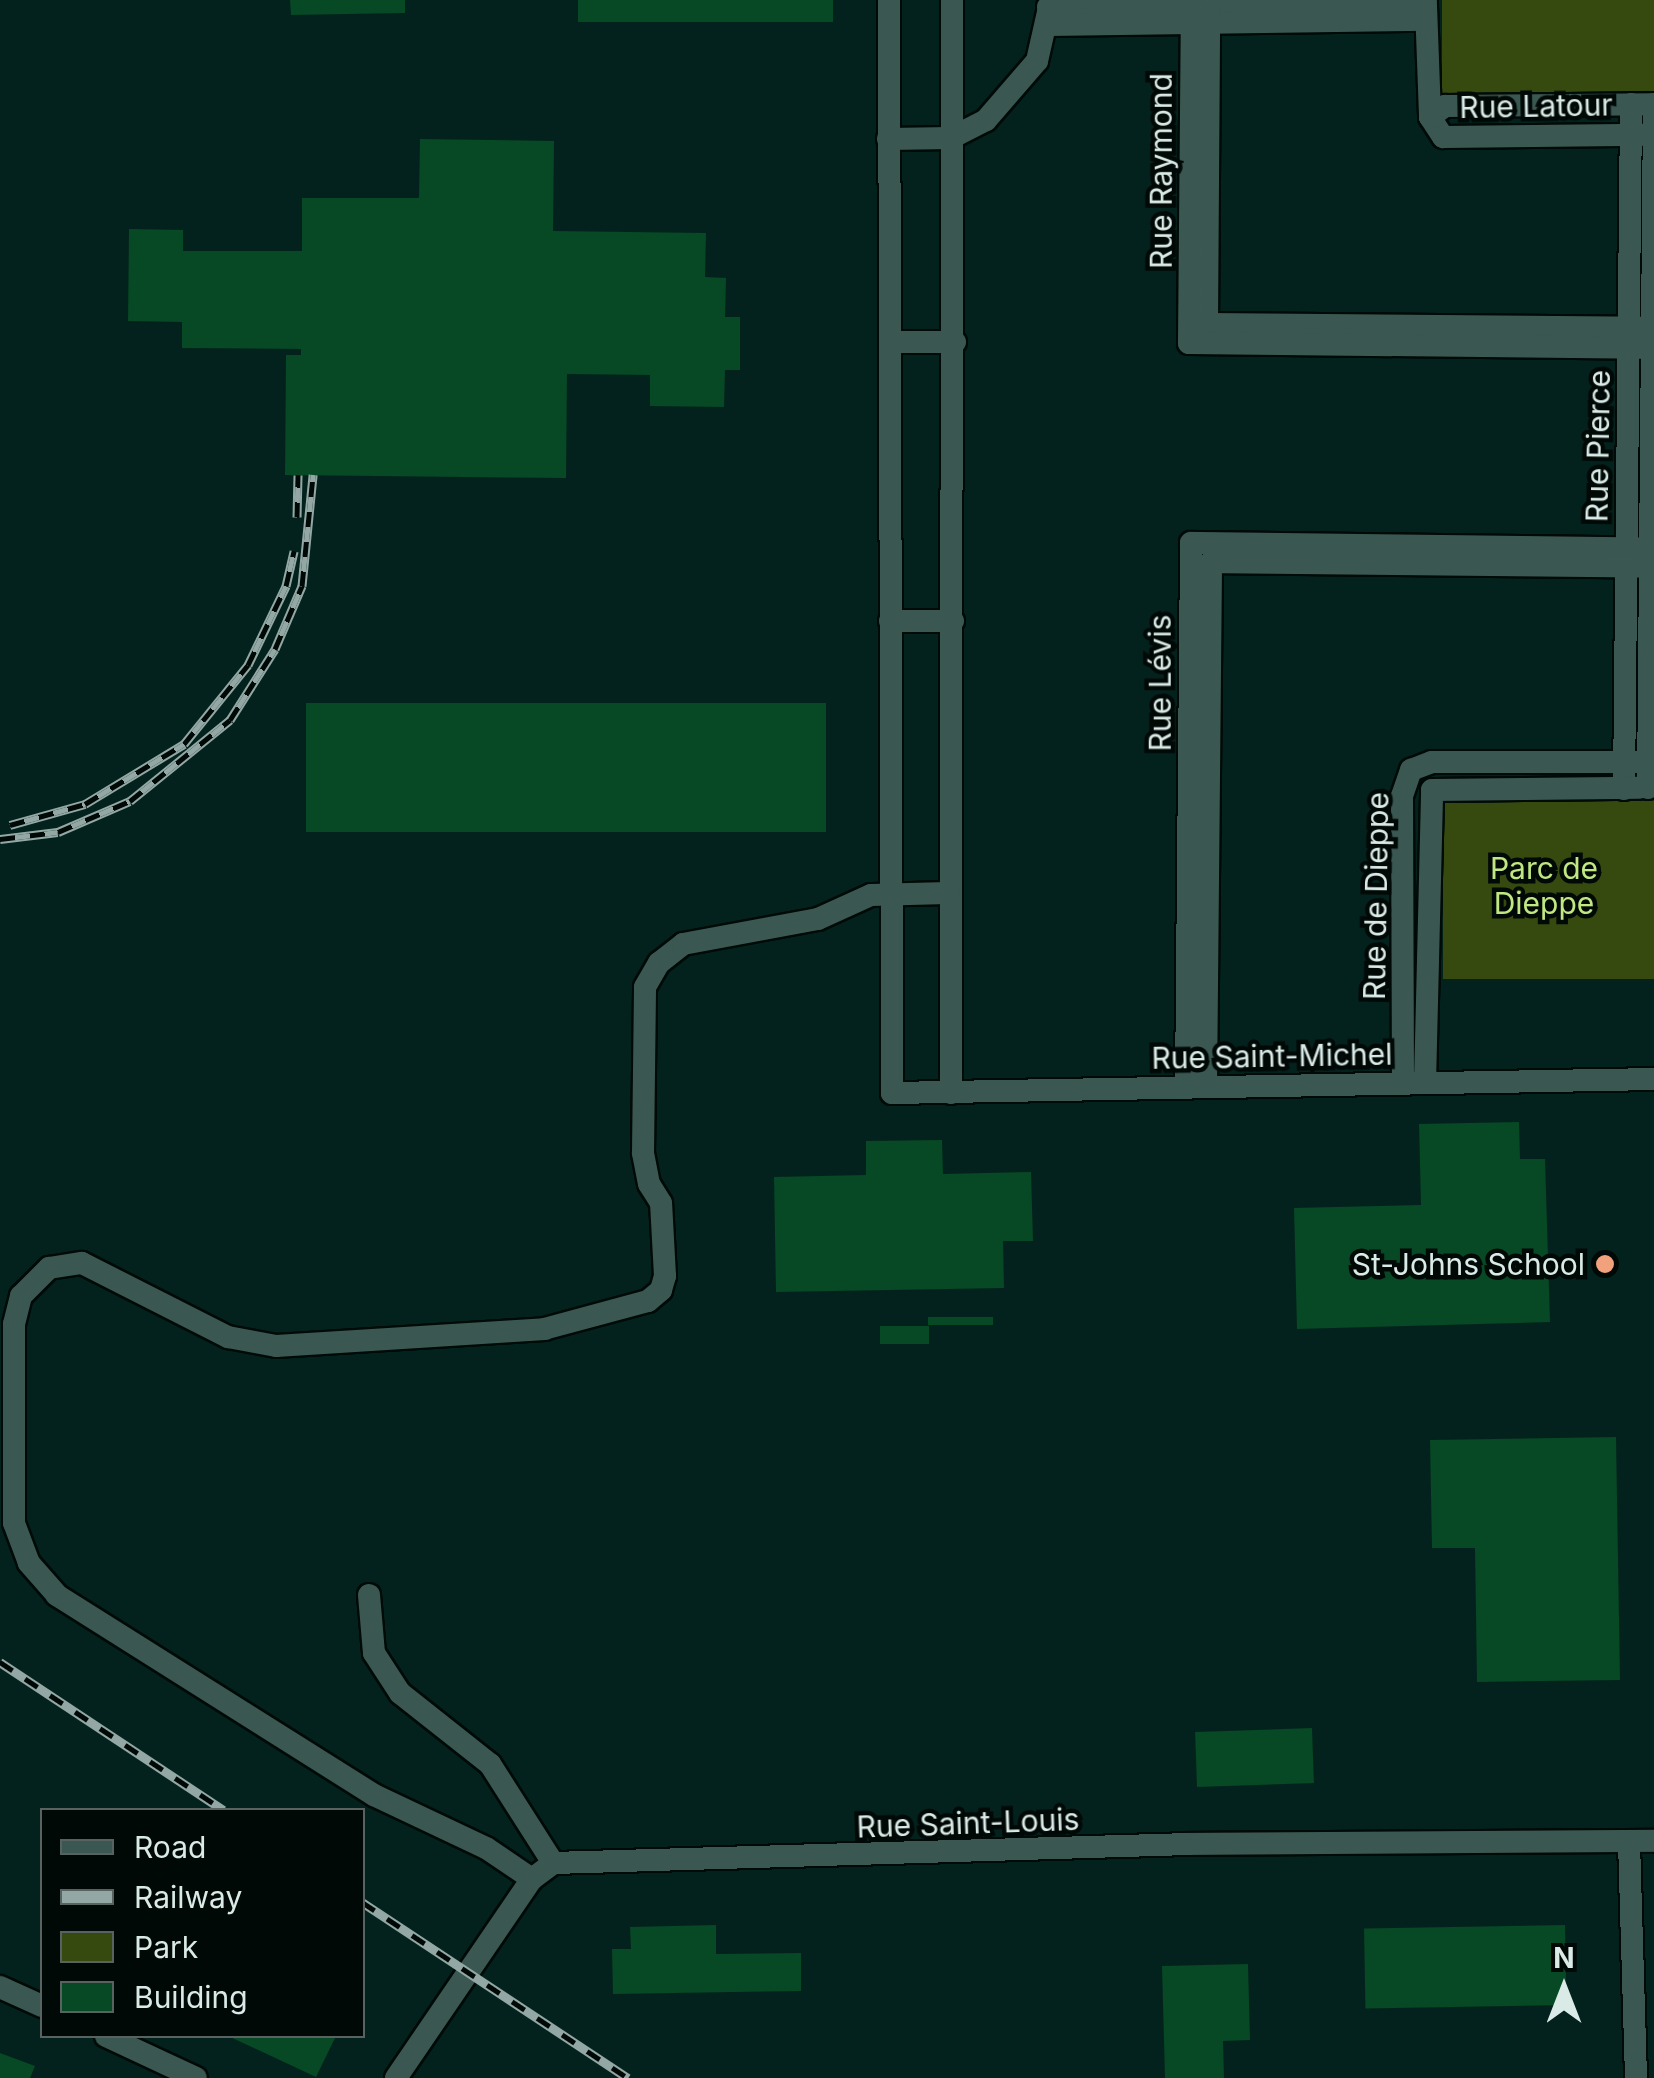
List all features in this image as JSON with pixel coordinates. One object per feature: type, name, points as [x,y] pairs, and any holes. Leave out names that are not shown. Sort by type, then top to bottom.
[{"type":"street","points":[[889,0],[891,894]]},
{"type":"street","points":[[951,1093],[948,893],[953,621],[952,0]]},
{"type":"street","name":"Rue Latour","points":[[951,138],[986,120],[1037,62],[1048,11],[1426,7],[1430,116],[1443,137],[1646,135]]},
{"type":"street","name":"Rue Raymond","points":[[1200,9],[1207,324]]},
{"type":"street","name":"Rue Raymond","points":[[1190,343],[1200,9]]},
{"type":"street","name":"Rue Latour","points":[[1430,116],[1445,106],[1643,104]]},
{"type":"street","name":"Rue Pierce","points":[[1642,788],[1646,135],[1643,104]]},
{"type":"street","points":[[888,139],[951,138]]},
{"type":"street","points":[[1190,343],[1207,324],[1421,337]]},
{"type":"street","points":[[1190,343],[1421,337],[1645,338]]},
{"type":"street","points":[[892,342],[954,342]]},
{"type":"street","points":[[1191,543],[1211,562],[1422,556],[1643,558]]},
{"type":"street","points":[[1191,543],[1422,556]]},
{"type":"street","name":"Rue Lévis","points":[[1191,543],[1199,822]]},
{"type":"street","name":"Rue Lévis","points":[[1196,1087],[1199,822],[1211,562]]},
{"type":"street","points":[[890,621],[953,621]]},
{"type":"street","name":"Rue de Dieppe","points":[[1411,770],[1432,762],[1642,762]]},
{"type":"street","name":"Rue de Dieppe","points":[[1411,770],[1432,790],[1642,788]]},
{"type":"street","name":"Rue de Dieppe","points":[[1411,770],[1402,796],[1414,1084]]},
{"type":"street","name":"Rue de Dieppe","points":[[1414,1084],[1432,790]]},
{"type":"street","points":[[532,1879],[486,1848],[374,1795],[85,1616],[47,1584],[22,1552],[14,1524],[14,1324],[21,1296],[49,1268],[82,1263],[228,1337],[276,1346],[544,1329],[648,1301],[661,1290],[665,1276],[661,1203],[649,1184],[643,1153],[646,987],[659,963],[683,944],[818,919],[871,895],[948,893]]},
{"type":"street","name":"Rue Saint-Michel","points":[[891,894],[892,1093],[1654,1079]]},
{"type":"street","points":[[369,1595],[374,1653],[400,1693],[490,1764],[552,1862],[532,1879],[396,2078]]},
{"type":"street","points":[[1629,1842],[1636,2078]]},
{"type":"street","name":"Rue Saint-Louis","points":[[552,1862],[1188,1844],[1654,1842]]},
{"type":"street","points":[[0,1986],[40,2005]]},
{"type":"street","points":[[110,2038],[196,2078]]},
{"type":"green space","points":[[1442,0],[1654,0],[1654,105],[1442,105]]},
{"type":"green space","name":"Parc de Dieppe","points":[[1443,794],[1654,794],[1654,979],[1443,979]]},
{"type":"building","points":[[290,0],[405,0],[405,13],[291,15]]},
{"type":"building","points":[[578,0],[833,0],[833,22],[578,22]]},
{"type":"building","points":[[420,139],[554,141],[553,231],[706,233],[705,277],[726,278],[725,317],[740,317],[740,370],[725,370],[724,407],[650,406],[650,375],[567,374],[566,478],[285,475],[286,355],[301,355],[301,349],[182,348],[182,322],[128,321],[129,229],[183,230],[183,251],[302,251],[302,198],[419,198]]},
{"type":"building","points":[[306,703],[826,703],[826,832],[306,832]]},
{"type":"building","points":[[1519,1122],[1520,1159],[1545,1159],[1550,1322],[1297,1329],[1294,1208],[1421,1205],[1419,1124]]},
{"type":"building","points":[[942,1140],[943,1174],[1031,1172],[1033,1241],[1003,1241],[1004,1288],[776,1292],[774,1177],[866,1175],[866,1141]]},
{"type":"building","points":[[928,1317],[993,1317],[993,1325],[928,1325]]},
{"type":"building","points":[[880,1326],[929,1326],[929,1344],[880,1344]]},
{"type":"building","points":[[1616,1437],[1620,1680],[1477,1682],[1475,1548],[1432,1548],[1430,1440]]},
{"type":"building","points":[[1312,1728],[1314,1783],[1197,1787],[1195,1732]]},
{"type":"building","points":[[716,1925],[716,1954],[801,1953],[801,1991],[613,1994],[612,1949],[631,1949],[630,1927]]},
{"type":"building","points":[[1565,1925],[1566,2005],[1365,2008],[1364,1929]]},
{"type":"building","points":[[1248,1964],[1250,2040],[1223,2041],[1224,2078],[1165,2078],[1162,1966]]},
{"type":"building","points":[[232,2038],[335,2038],[316,2077]]},
{"type":"building","points":[[0,2053],[35,2066],[30,2078],[0,2078]]},
{"type":"railway","points":[[297,517],[298,475]]},
{"type":"railway","points":[[0,839],[58,832],[130,801],[230,720],[275,649],[302,586],[313,475]]},
{"type":"railway","points":[[10,825],[85,804],[184,744],[248,665],[286,586],[294,551]]},
{"type":"railway","points":[[0,1662],[221,1808]]},
{"type":"railway","points":[[365,1904],[628,2078]]},
{"type":"place","name":"St-Johns School","points":[[1605,1264]]}]
